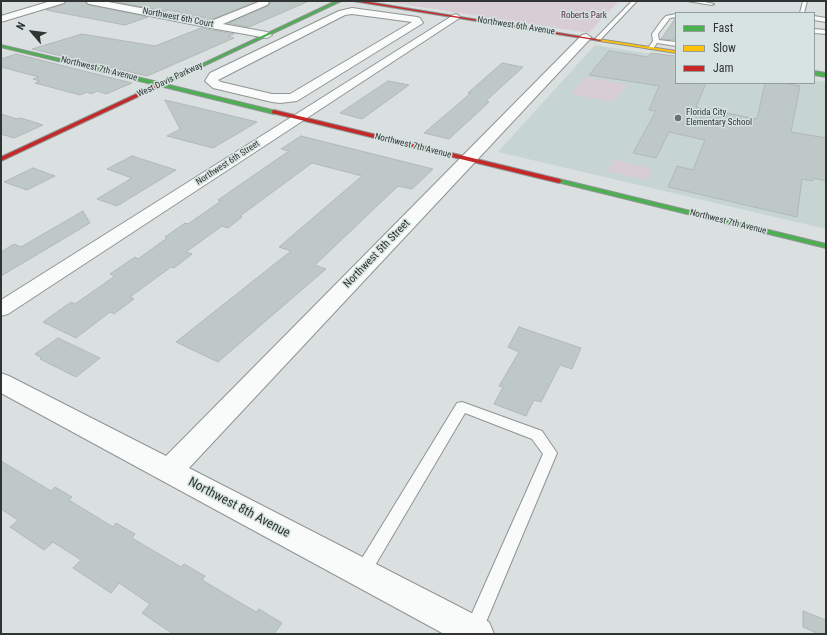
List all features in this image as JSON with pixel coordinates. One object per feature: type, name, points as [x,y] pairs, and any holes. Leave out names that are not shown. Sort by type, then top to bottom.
[{"type":"street","points":[[1,19],[61,1]]},
{"type":"street","name":"Northwest 6th Court","points":[[89,1],[267,35]]},
{"type":"street","name":"West Davis Parkway","points":[[4,155],[339,1]]},
{"type":"street","name":"Northwest 6th Avenue","points":[[355,1],[592,38],[653,44],[675,52]]},
{"type":"street","points":[[131,9],[149,3]]},
{"type":"street","points":[[211,25],[264,3]]},
{"type":"street","points":[[359,11],[411,19],[418,22],[409,29],[297,96],[280,99],[217,85],[212,83],[210,80],[345,12],[359,11]]},
{"type":"street","name":"Northwest 6th Street","points":[[1,309],[455,17]]},
{"type":"street","points":[[300,20],[322,24]]},
{"type":"street","points":[[409,29],[430,33]]},
{"type":"street","name":"Northwest 5th Street","points":[[169,471],[468,159],[592,38]]},
{"type":"street","name":"Northwest 7th Avenue","points":[[3,47],[826,246]]},
{"type":"street","points":[[815,73],[826,75]]},
{"type":"street","points":[[311,88],[336,94]]},
{"type":"street","name":"Northwest 8th Avenue","points":[[1,382],[475,633]]},
{"type":"lane","points":[[592,38],[635,1]]},
{"type":"lane","points":[[688,1],[712,4]]},
{"type":"lane","points":[[802,12],[805,1]]},
{"type":"lane","points":[[675,15],[668,17],[664,21],[655,34],[653,44],[675,44]]},
{"type":"lane","points":[[815,18],[826,20]]},
{"type":"lane","points":[[815,31],[826,32]]},
{"type":"lane","points":[[361,573],[462,407],[537,435],[550,453],[475,633]]},
{"type":"shaded area","name":"Florida City Elementary School","points":[[595,45],[675,58],[675,84],[815,84],[815,81],[826,82],[826,229],[498,152]]},
{"type":"green space","name":"Roberts Park","points":[[382,1],[619,1],[589,33]]},
{"type":"green space","points":[[585,77],[627,85],[614,102],[571,94]]},
{"type":"green space","points":[[614,160],[652,169],[647,180],[608,171]]},
{"type":"building","points":[[66,1],[84,1],[89,5],[148,17],[125,25],[46,10],[64,4]]},
{"type":"building","points":[[111,1],[257,1],[213,19]]},
{"type":"building","points":[[269,1],[309,1],[249,27],[228,23],[268,6],[270,3]]},
{"type":"building","points":[[675,19],[675,40],[661,39]]},
{"type":"building","points":[[201,28],[234,34],[228,36],[234,38],[147,76],[32,49],[82,34],[155,46]]},
{"type":"building","points":[[609,51],[648,57],[651,53],[675,56],[675,84],[706,84],[696,107],[757,119],[765,84],[789,84],[800,86],[791,132],[826,138],[826,181],[813,178],[813,181],[802,179],[797,217],[668,187],[677,166],[693,170],[705,140],[669,132],[656,158],[633,153],[656,111],[649,110],[659,86],[589,75]]},
{"type":"building","points":[[16,54],[132,83],[106,94],[97,91],[91,94],[87,92],[80,95],[35,83],[40,81],[33,79],[39,77],[1,67],[1,59]]},
{"type":"building","points":[[502,63],[523,67],[486,101],[489,102],[449,139],[424,133],[471,93],[468,93]]},
{"type":"building","points":[[388,81],[409,85],[362,119],[340,113]]},
{"type":"building","points":[[165,100],[257,122],[213,148],[167,136],[180,129]]},
{"type":"building","points":[[1,114],[43,125],[14,138],[1,134]]},
{"type":"building","points":[[301,136],[433,169],[412,189],[398,186],[315,265],[326,269],[218,362],[176,342],[291,251],[279,247],[362,176],[312,163],[240,216],[242,217],[228,228],[222,226],[186,252],[192,254],[174,268],[171,267],[130,297],[134,299],[114,314],[110,312],[76,338],[43,322],[71,302],[75,304],[115,276],[110,274],[135,257],[138,259],[185,223],[188,224],[221,201],[218,200],[289,151],[281,149]]},
{"type":"building","points":[[132,156],[176,170],[117,206],[97,199],[132,178],[107,169]]},
{"type":"building","points":[[33,168],[55,176],[27,190],[4,182]]},
{"type":"building","points":[[83,211],[90,223],[1,276],[1,252],[14,244],[21,247]]},
{"type":"building","points":[[519,327],[581,348],[572,369],[560,365],[541,402],[534,400],[526,416],[494,404],[503,387],[499,386],[519,352],[508,347]]},
{"type":"building","points":[[58,338],[100,358],[76,377],[40,359],[42,358],[35,354]]},
{"type":"building","points":[[1,461],[51,491],[55,487],[72,497],[69,500],[113,527],[116,523],[135,534],[132,538],[181,567],[184,564],[205,576],[202,580],[256,612],[259,609],[282,623],[274,634],[173,634],[142,613],[150,604],[119,583],[111,593],[73,568],[81,560],[53,542],[44,550],[10,527],[18,520],[1,509]]},
{"type":"building","points":[[803,611],[826,620],[826,634],[819,634],[803,627]]},
{"type":"traffic: fast","points":[[164,83],[339,1]]},
{"type":"traffic: fast","points":[[1,46],[274,112]]},
{"type":"traffic: fast","points":[[815,73],[826,75]]},
{"type":"traffic: fast","points":[[559,181],[826,246]]},
{"type":"traffic: slow","points":[[600,40],[675,52]]},
{"type":"traffic: jam","points":[[355,1],[600,40]]},
{"type":"traffic: jam","points":[[1,159],[164,83]]},
{"type":"traffic: jam","points":[[274,112],[559,181]]},
{"type":"place","name":"Florida City Elementary School","points":[[678,118]]}]
